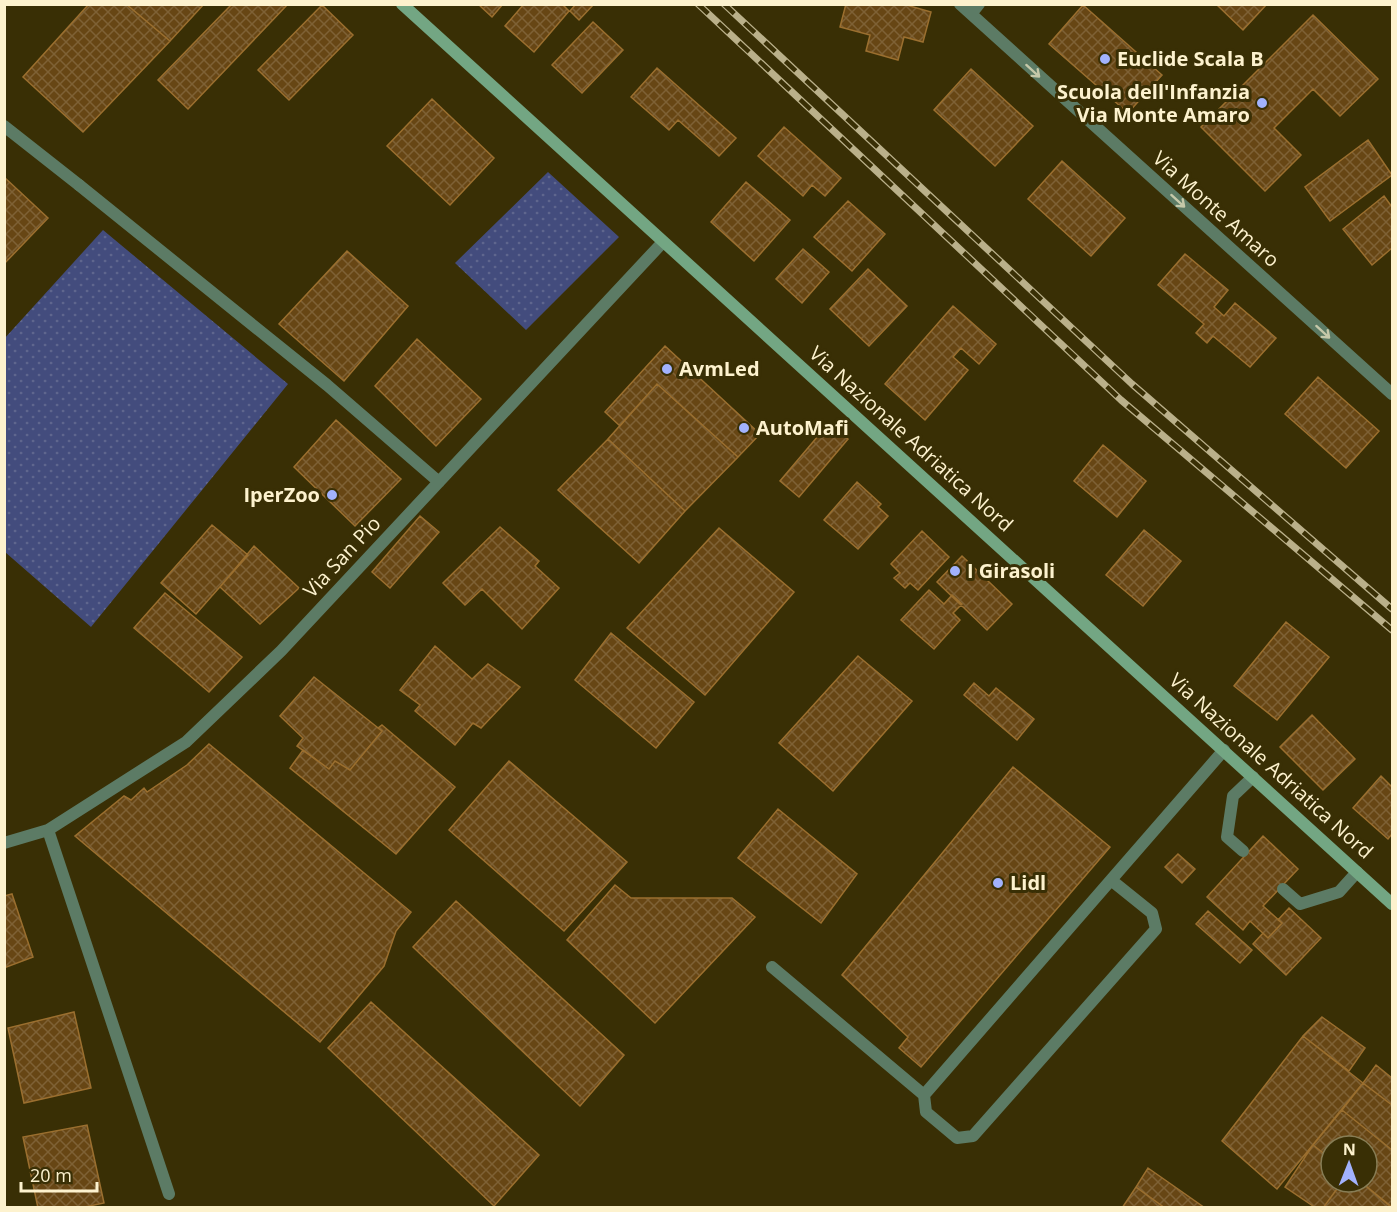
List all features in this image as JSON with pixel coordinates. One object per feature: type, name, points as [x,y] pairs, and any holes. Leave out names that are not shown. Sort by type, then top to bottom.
[{"type":"main road","name":"Via Nazionale Adriatica Nord","points":[[402,4],[1392,904]]},
{"type":"street","name":"Via Monte Amaro","points":[[960,4],[975,9],[1392,394]]},
{"type":"street","points":[[4,126],[327,385],[439,482]]},
{"type":"street","name":"Via San Pio","points":[[4,843],[48,830],[186,742],[281,651],[663,242]]},
{"type":"street","points":[[924,1095],[1224,750]]},
{"type":"street","points":[[1243,851],[1227,837],[1233,796],[1253,777]]},
{"type":"street","points":[[48,830],[169,1194]]},
{"type":"street","points":[[1283,889],[1300,904],[1339,892],[1358,872]]},
{"type":"street","points":[[772,967],[924,1095],[926,1112],[957,1138],[973,1136],[1156,929],[1152,913],[1111,880]]},
{"type":"shaded area","points":[[548,172],[619,237],[526,330],[455,263]]},
{"type":"shaded area","points":[[103,230],[288,384],[91,627],[5,552],[4,339]]},
{"type":"building","points":[[89,4],[126,4],[170,41],[83,132],[23,77]]},
{"type":"building","points":[[126,4],[204,4],[170,41]]},
{"type":"building","points":[[232,4],[288,4],[188,109],[158,80]]},
{"type":"building","points":[[478,4],[503,4],[492,17]]},
{"type":"building","points":[[524,4],[562,4],[569,11],[534,52],[505,26]]},
{"type":"building","points":[[576,4],[594,4],[579,20],[570,11]]},
{"type":"building","points":[[846,4],[903,4],[931,12],[923,42],[904,37],[898,60],[866,51],[870,35],[840,27]]},
{"type":"building","points":[[1216,4],[1267,4],[1243,30]]},
{"type":"building","points":[[322,5],[353,35],[289,100],[258,70]]},
{"type":"building","name":"Euclide Scala B","points":[[1083,5],[1162,75],[1128,113],[1049,44]]},
{"type":"building","name":"Scuola dell'Infanzia Via Monte Amaro","points":[[1313,15],[1378,79],[1340,116],[1313,89],[1274,128],[1301,155],[1265,191],[1201,127]]},
{"type":"building","points":[[593,22],[623,50],[582,93],[552,65]]},
{"type":"building","points":[[657,68],[736,138],[719,156],[678,120],[669,130],[631,97]]},
{"type":"building","points":[[971,69],[1033,126],[995,166],[934,110]]},
{"type":"building","points":[[432,99],[494,158],[450,205],[387,146]]},
{"type":"building","points":[[784,127],[841,178],[825,196],[812,185],[803,196],[758,156]]},
{"type":"building","points":[[1368,140],[1392,175],[1330,221],[1305,187]]},
{"type":"building","points":[[1062,161],[1125,218],[1091,256],[1028,199]]},
{"type":"building","points":[[4,177],[48,218],[4,264]]},
{"type":"building","points":[[746,182],[790,220],[754,261],[711,222]]},
{"type":"building","points":[[1384,196],[1392,207],[1392,248],[1372,265],[1343,229]]},
{"type":"building","points":[[848,201],[885,234],[852,271],[814,237]]},
{"type":"building","points":[[803,249],[829,272],[802,303],[776,279]]},
{"type":"building","points":[[347,251],[408,306],[344,381],[279,324]]},
{"type":"building","points":[[1185,254],[1228,290],[1214,307],[1224,316],[1235,303],[1276,338],[1250,367],[1213,336],[1207,343],[1196,333],[1204,324],[1158,285]]},
{"type":"building","points":[[868,269],[907,306],[869,346],[830,309]]},
{"type":"building","points":[[953,306],[996,344],[979,364],[961,348],[953,357],[968,370],[925,420],[885,384]]},
{"type":"building","points":[[417,339],[481,399],[436,446],[375,386]]},
{"type":"building","points":[[665,346],[760,434],[738,457],[657,384],[620,426],[605,412]]},
{"type":"building","points":[[1318,377],[1379,431],[1346,468],[1285,414]]},
{"type":"building","points":[[657,384],[738,457],[685,511],[608,439]]},
{"type":"building","points":[[336,420],[401,479],[355,526],[294,467]]},
{"type":"building","points":[[829,423],[848,439],[799,497],[780,481]]},
{"type":"building","points":[[608,439],[685,511],[639,563],[558,490]]},
{"type":"building","points":[[1103,445],[1146,481],[1117,517],[1074,481]]},
{"type":"building","points":[[857,482],[881,504],[878,507],[888,516],[858,549],[824,520]]},
{"type":"building","points":[[420,516],[439,532],[390,588],[372,572]]},
{"type":"building","points":[[212,525],[248,555],[196,614],[161,583]]},
{"type":"building","points":[[500,527],[539,561],[535,566],[559,588],[522,629],[482,589],[465,605],[443,583]]},
{"type":"building","points":[[719,528],[794,592],[705,695],[627,628]]},
{"type":"building","points":[[1144,530],[1181,561],[1143,606],[1106,575]]},
{"type":"building","points":[[922,531],[949,557],[918,590],[910,583],[905,588],[894,578],[900,573],[891,564]]},
{"type":"building","points":[[254,546],[299,588],[260,624],[220,587]]},
{"type":"building","points":[[962,556],[1012,604],[987,630],[937,582]]},
{"type":"building","points":[[929,590],[944,604],[952,595],[962,604],[953,613],[960,620],[934,649],[901,620]]},
{"type":"building","points":[[165,593],[242,657],[209,692],[134,628]]},
{"type":"building","points":[[1286,622],[1329,657],[1277,720],[1234,686]]},
{"type":"building","points":[[611,633],[694,702],[656,748],[575,680]]},
{"type":"building","points":[[435,646],[472,679],[488,664],[520,687],[481,728],[473,723],[455,745],[415,711],[420,705],[400,690]]},
{"type":"building","points":[[858,656],[912,701],[833,791],[779,743]]},
{"type":"building","points":[[314,677],[382,731],[350,770],[335,761],[329,769],[297,746],[303,738],[280,716]]},
{"type":"building","points":[[974,683],[989,696],[996,688],[1034,719],[1017,740],[964,695]]},
{"type":"building","points":[[1312,715],[1355,759],[1323,790],[1280,747]]},
{"type":"building","points":[[382,725],[455,787],[396,854],[290,768],[303,750],[329,769],[335,761],[350,770],[382,731],[378,728]]},
{"type":"building","points":[[209,744],[411,912],[396,931],[384,966],[320,1042],[75,836],[124,796],[131,800],[144,788],[147,792],[187,765]]},
{"type":"building","points":[[509,761],[627,862],[564,931],[449,830]]},
{"type":"building","name":"Lidl","points":[[1013,767],[1110,847],[921,1067],[899,1048],[908,1037],[842,975]]},
{"type":"building","points":[[1381,776],[1392,787],[1392,834],[1388,839],[1353,808]]},
{"type":"building","points":[[778,809],[857,874],[821,923],[738,858]]},
{"type":"building","points":[[1263,836],[1298,869],[1263,906],[1282,923],[1268,938],[1250,921],[1243,930],[1207,897]]},
{"type":"building","points":[[1178,854],[1195,869],[1182,883],[1165,867]]},
{"type":"building","points":[[615,885],[631,898],[732,898],[755,917],[655,1023],[567,940]]},
{"type":"building","points":[[12,894],[33,957],[4,968],[4,896]]},
{"type":"building","points":[[456,901],[624,1055],[580,1106],[413,947]]},
{"type":"building","points":[[1289,908],[1321,938],[1286,975],[1253,944],[1263,933],[1268,938],[1282,923],[1278,920]]},
{"type":"building","points":[[1208,911],[1252,950],[1240,963],[1196,924]]},
{"type":"building","points":[[371,1002],[539,1155],[494,1206],[328,1048]]},
{"type":"building","points":[[74,1012],[91,1088],[24,1103],[8,1028]]},
{"type":"building","points":[[1322,1017],[1365,1048],[1349,1071],[1303,1036]]},
{"type":"building","points":[[1303,1036],[1363,1083],[1322,1134],[1319,1134],[1319,1137],[1277,1189],[1222,1141]]},
{"type":"building","points":[[1376,1065],[1392,1078],[1392,1105],[1363,1083]]},
{"type":"building","points":[[1363,1083],[1392,1105],[1392,1150],[1379,1140],[1379,1134],[1372,1134],[1342,1110]]},
{"type":"building","points":[[1342,1110],[1372,1134],[1322,1134]]},
{"type":"building","points":[[87,1125],[104,1203],[80,1208],[38,1208],[23,1137]]},
{"type":"building","points":[[1319,1138],[1319,1150],[1313,1145]]},
{"type":"building","points":[[1379,1140],[1392,1150],[1392,1207],[1376,1194],[1379,1194]]},
{"type":"building","points":[[1313,1145],[1319,1150],[1319,1194],[1333,1194],[1323,1208],[1316,1208],[1285,1187]]},
{"type":"building","points":[[1148,1168],[1205,1208],[1165,1208],[1136,1187]]},
{"type":"building","points":[[1136,1187],[1165,1208],[1122,1208]]},
{"type":"building","points":[[1333,1194],[1375,1194],[1392,1208],[1323,1208]]},
{"type":"railway","points":[[698,4],[1121,400],[1392,630]]},
{"type":"railway","points":[[724,4],[1132,384],[1392,609]]},
{"type":"place","name":"Euclide Scala B","points":[[1105,59]]},
{"type":"place","name":"Scuola dell'Infanzia Via Monte Amaro","points":[[1262,103]]},
{"type":"place","name":"AvmLed","points":[[667,369]]},
{"type":"place","name":"AutoMafi","points":[[744,428]]},
{"type":"place","name":"IperZoo","points":[[332,495]]},
{"type":"place","name":"I Girasoli","points":[[955,571]]},
{"type":"place","name":"Lidl","points":[[998,883]]}]
